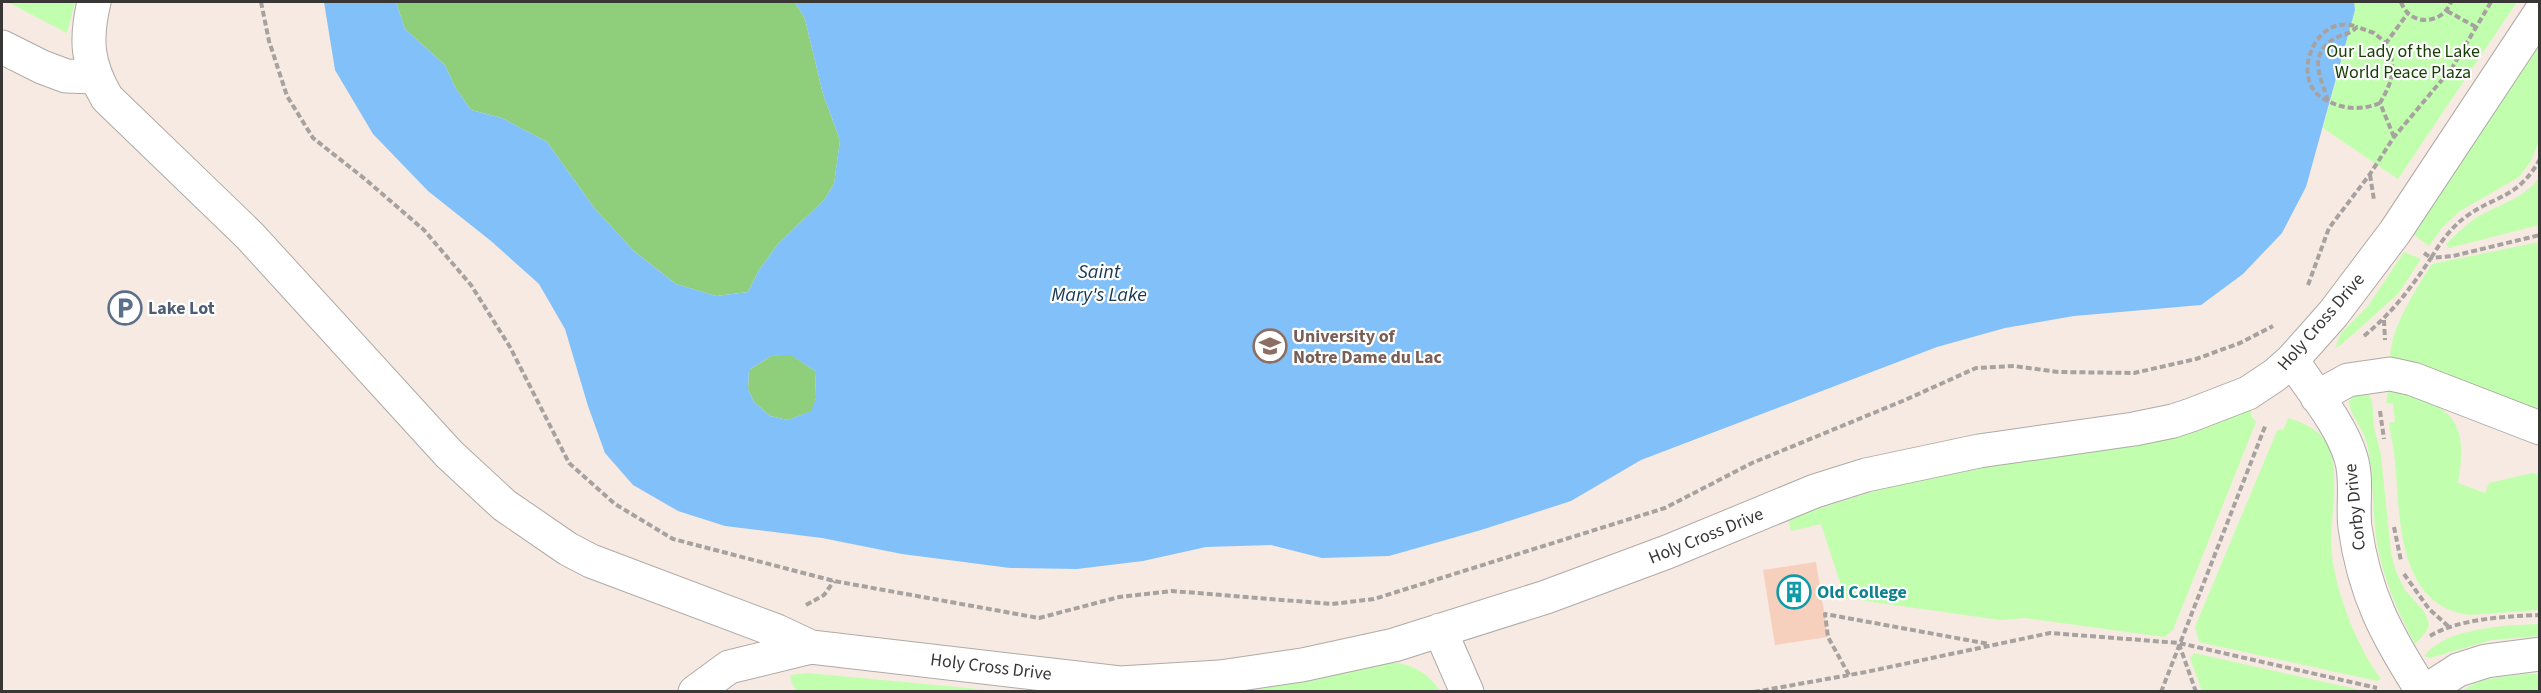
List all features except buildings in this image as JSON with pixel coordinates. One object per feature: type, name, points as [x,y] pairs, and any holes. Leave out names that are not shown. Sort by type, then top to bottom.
[{"type":"street","points":[[94,2],[88,47],[95,77],[107,98],[250,236],[449,454],[504,505],[568,549],[591,561],[777,631],[811,647]]},
{"type":"street","name":"Holy Cross Drive","points":[[695,692],[729,667],[811,647],[1120,683],[1220,677],[1302,665],[1394,645],[1546,597],[1645,561],[1815,491],[1866,475],[1979,451],[2173,421],[2248,393],[2275,375],[2292,360],[2333,314],[2395,232],[2540,13]]},
{"type":"street","points":[[2,47],[66,76],[95,77]]},
{"type":"street","name":"Corby Drive","points":[[2292,360],[2335,424],[2351,458],[2355,478],[2355,524],[2367,590],[2381,621],[2424,692]]},
{"type":"street","points":[[2317,397],[2348,380],[2390,374],[2413,379],[2540,428]]},
{"type":"street","points":[[1440,630],[1467,692]]},
{"type":"street","points":[[2424,692],[2458,670],[2486,661],[2540,654]]},
{"type":"path","points":[[261,2],[269,41],[287,96],[313,138],[365,178],[424,230],[471,285],[510,347],[569,463],[615,504],[673,539],[683,542],[834,581],[1039,618],[1119,597],[1172,591],[1332,604],[1374,599],[1665,508],[1752,463],[1976,368],[2014,366],[2058,372],[2134,373],[2196,359],[2240,343],[2279,322]]},
{"type":"path","points":[[2401,2],[2408,14],[2415,18],[2432,20],[2447,11],[2451,2]]},
{"type":"path","points":[[2306,288],[2329,228],[2370,174],[2394,137],[2452,68],[2491,2]]},
{"type":"path","points":[[2447,11],[2476,27]]},
{"type":"path","points":[[2386,43],[2408,14]]},
{"type":"path","points":[[2342,24],[2357,27],[2374,33],[2386,43],[2392,58],[2393,71],[2380,103],[2369,108],[2337,106],[2318,97],[2311,88],[2307,69],[2308,58],[2317,39],[2324,32],[2342,24]]},
{"type":"path","points":[[2328,101],[2317,72],[2323,48],[2333,40],[2352,33],[2357,27]]},
{"type":"path","points":[[2380,103],[2394,137]]},
{"type":"path","points":[[2384,320],[2406,295],[2446,235],[2463,218],[2508,195],[2530,175],[2540,159]]},
{"type":"path","points":[[2431,258],[2453,256],[2540,235]]},
{"type":"path","points":[[2380,408],[2385,447]]},
{"type":"path","points":[[2162,692],[2179,643],[2268,419]]},
{"type":"path","points":[[2394,525],[2404,573],[2429,609],[2448,626]]},
{"type":"path","points":[[1849,675],[1828,637],[1824,614],[1993,645]]},
{"type":"path","points":[[1754,692],[1849,675],[2050,633],[2179,643],[2389,690]]},
{"type":"path","points":[[2179,643],[2196,692]]},
{"type":"shaded area","name":"University of Notre Dame du Lac","points":[[2,2],[2539,2],[2539,691],[2,691]]},
{"type":"green space","points":[[7,2],[75,2],[67,33]]},
{"type":"green space","points":[[396,2],[795,2],[805,19],[823,94],[840,140],[834,184],[824,200],[778,244],[759,270],[748,292],[716,296],[676,284],[635,252],[595,209],[547,142],[502,118],[471,110],[455,87],[445,65],[405,29]]},
{"type":"green space","name":"Our Lady of the Lake World Peace Plaza","points":[[2354,2],[2517,2],[2398,179],[2323,128],[2355,10]]},
{"type":"green space","points":[[2539,44],[2539,141],[2531,161],[2519,177],[2460,211],[2441,229],[2429,246],[2414,235]]},
{"type":"green space","points":[[2539,178],[2539,225],[2449,248],[2446,244],[2479,216],[2519,196]]},
{"type":"green space","points":[[2539,242],[2539,411],[2391,363],[2393,339],[2398,325],[2432,264]]},
{"type":"green space","points":[[2404,252],[2421,259],[2398,294],[2335,348],[2341,333],[2368,306]]},
{"type":"green space","points":[[790,354],[815,371],[816,398],[812,411],[788,420],[770,416],[754,402],[748,389],[749,370],[771,356]]},
{"type":"green space","points":[[2389,388],[2427,401],[2450,417],[2457,428],[2461,442],[2458,483],[2485,493],[2489,483],[2532,473],[2539,475],[2539,610],[2470,615],[2447,609],[2430,597],[2417,581],[2403,539],[2389,423],[2395,422],[2393,403],[2386,403]]},
{"type":"green space","points":[[2367,390],[2372,401],[2374,427],[2381,455],[2391,553],[2396,572],[2405,590],[2424,611],[2429,624],[2426,632],[2415,644],[2396,605],[2378,550],[2367,444],[2349,403],[2353,393]]},
{"type":"green space","points":[[2251,408],[2251,416],[2256,422],[2173,630],[2164,637],[2025,618],[2000,620],[1845,598],[1821,524],[1791,531],[1788,518],[1907,481],[1969,466],[2167,438],[2221,422]]},
{"type":"green space","points":[[2288,418],[2319,433],[2331,452],[2334,477],[2332,559],[2347,614],[2363,650],[2381,679],[2377,681],[2199,642],[2195,627],[2277,431],[2284,429]]},
{"type":"green space","points":[[2539,624],[2539,636],[2491,640],[2430,658],[2424,656],[2446,639],[2461,634],[2494,627]]},
{"type":"green space","points":[[2194,653],[2359,691],[2202,691],[2190,658]]},
{"type":"green space","points":[[1386,662],[1417,669],[1424,673],[1440,691],[1235,692],[1314,680]]},
{"type":"green space","points":[[807,673],[1000,691],[797,691],[790,675]]},
{"type":"green space","points":[[2539,674],[2539,691],[2463,691],[2484,680]]},
{"type":"water","name":"Saint Mary's Lake","points":[[324,2],[396,2],[405,29],[445,65],[455,87],[471,110],[502,118],[547,142],[595,209],[635,252],[676,284],[716,296],[748,292],[759,270],[778,244],[824,200],[834,184],[840,140],[823,94],[805,19],[795,2],[2354,2],[2355,10],[2306,187],[2282,233],[2243,274],[2201,305],[2074,316],[2005,328],[1937,347],[1641,460],[1571,501],[1389,556],[1322,558],[1271,545],[1206,547],[1143,561],[1077,569],[1010,568],[902,554],[822,538],[725,526],[678,511],[633,485],[605,453],[565,329],[539,284],[491,241],[428,191],[373,134],[335,70]],"holes":[[[791,355],[815,371],[816,398],[811,411],[788,420],[770,416],[754,402],[748,389],[749,370],[771,356]]]},
{"type":"place","name":"Lake Lot","points":[[125,308]]},
{"type":"place","name":"University of Notre Dame du Lac","points":[[1270,346]]},
{"type":"place","name":"Old College","points":[[1794,592]]}]
